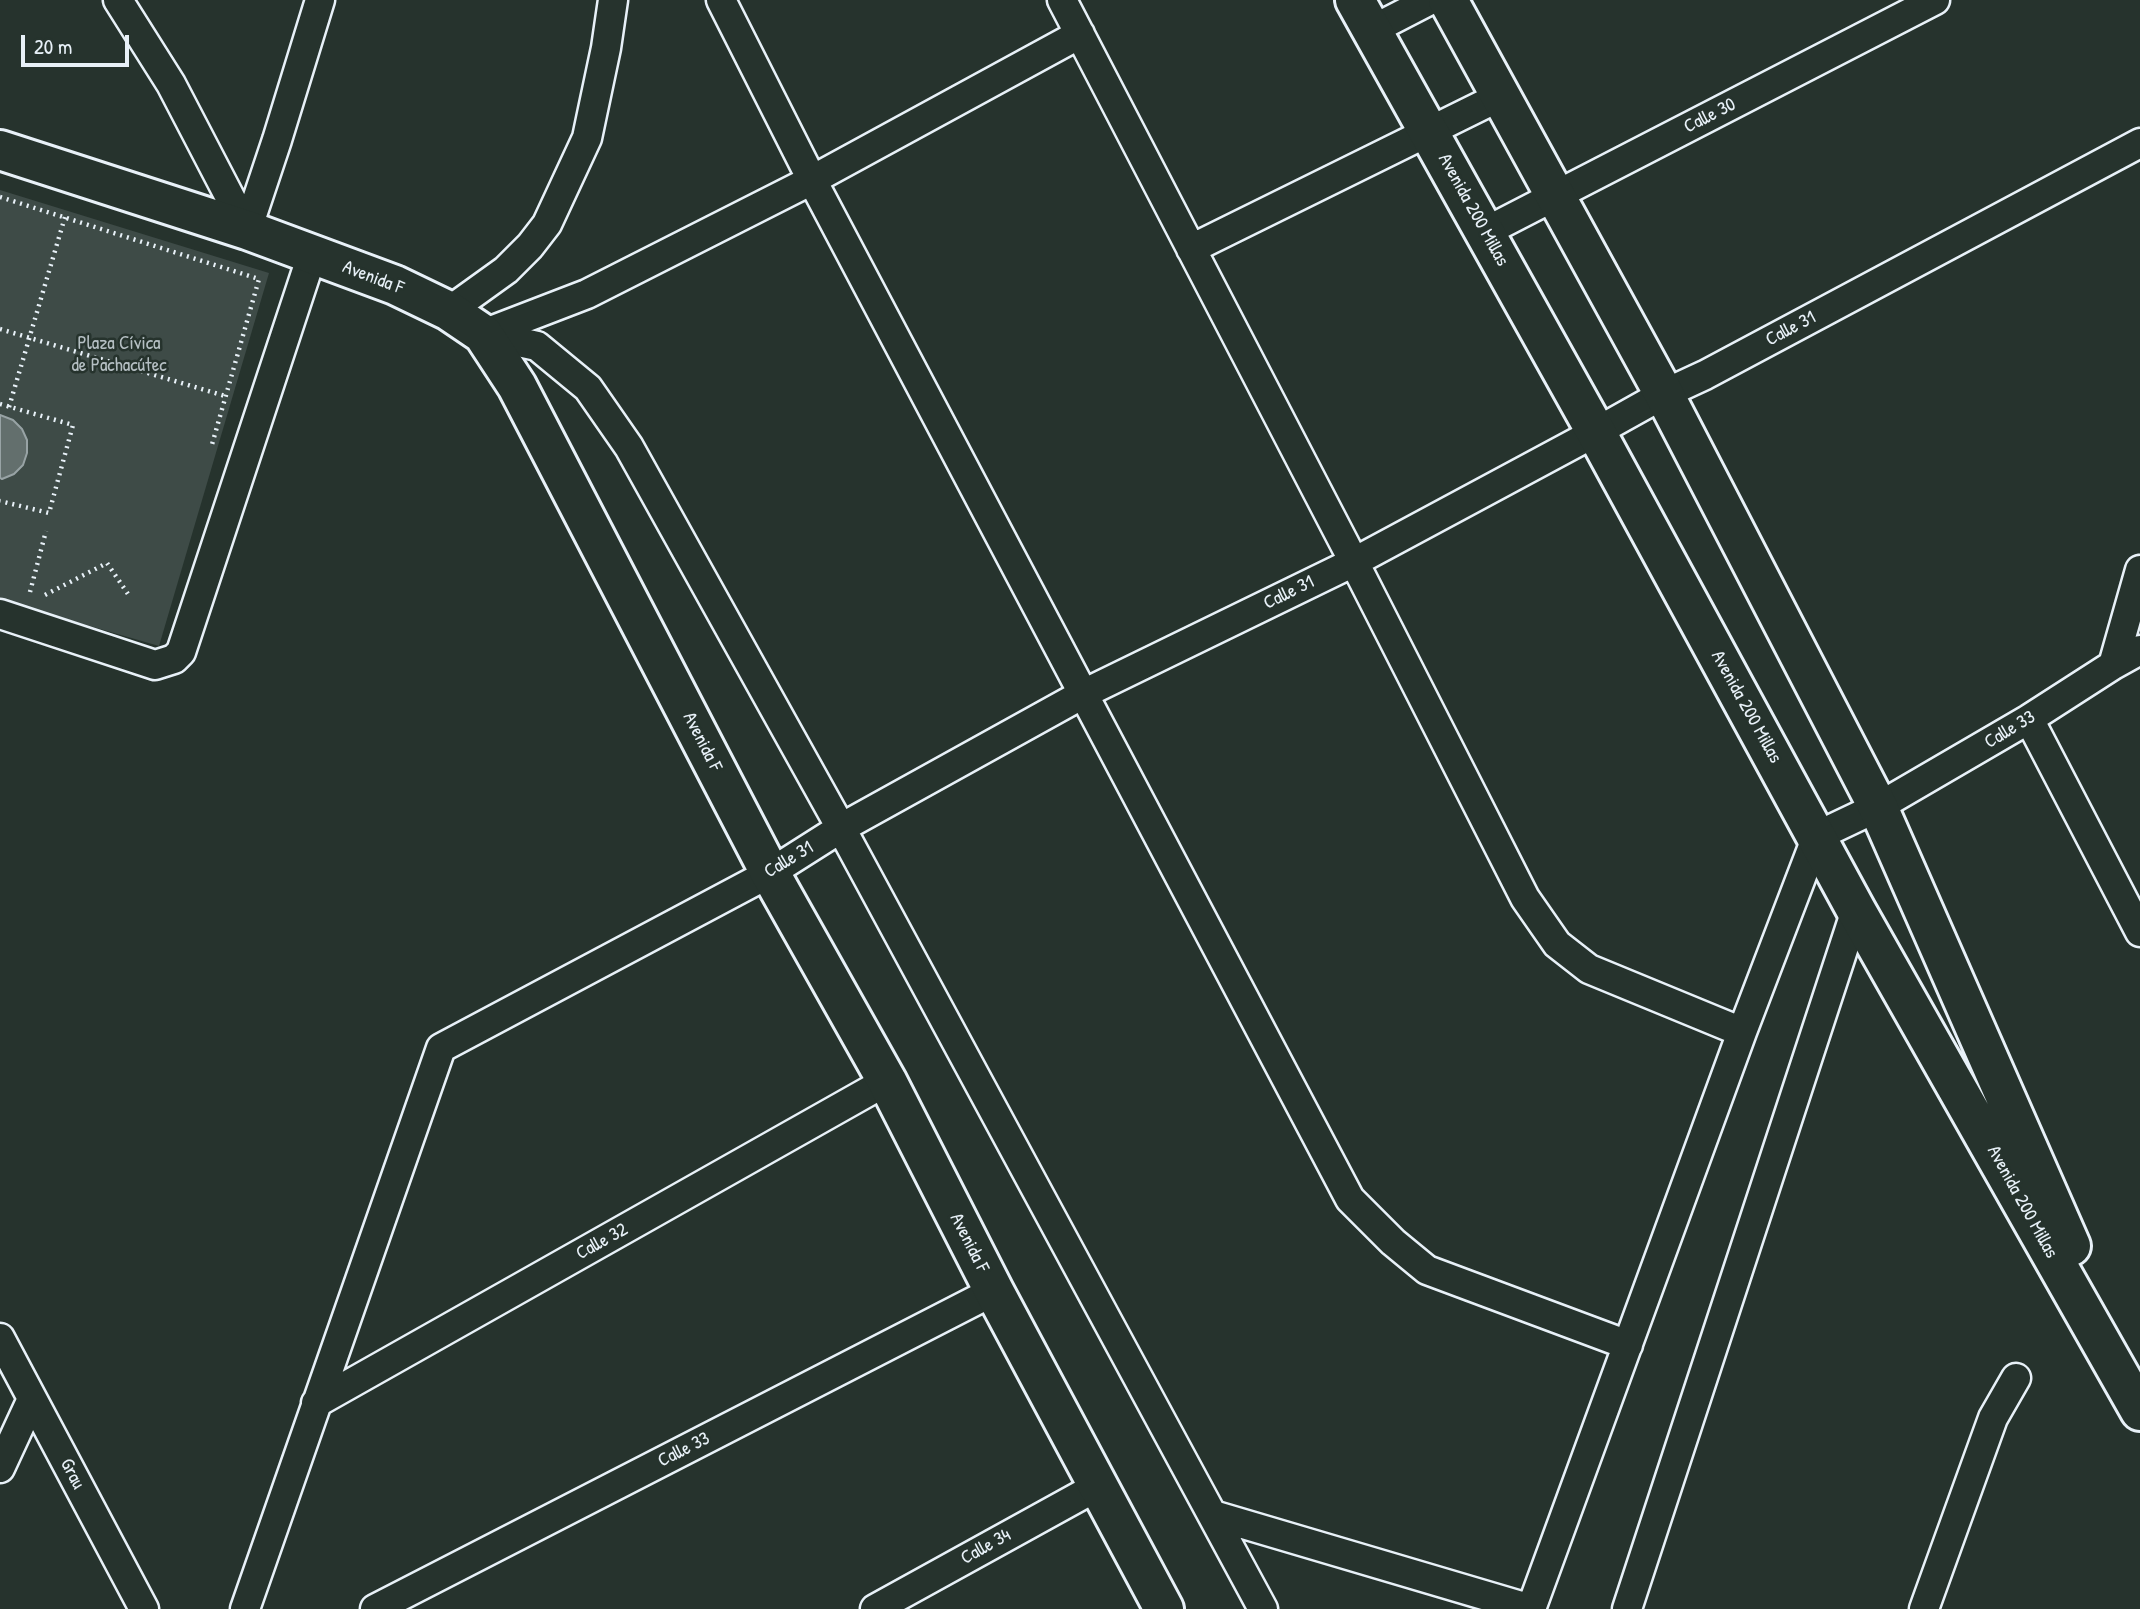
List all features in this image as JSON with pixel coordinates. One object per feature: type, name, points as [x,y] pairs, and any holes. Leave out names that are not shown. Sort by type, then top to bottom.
[{"type":"main road","name":"Avenida 200 Millas","points":[[1448,0],[1664,394],[1878,807],[2140,1402]]},
{"type":"main road","name":"Avenida 200 Millas","points":[[1364,15],[1596,432],[1856,910],[2140,1411]]},
{"type":"main road","name":"Avenida F","points":[[0,150],[247,230],[395,285],[449,311],[482,334],[517,386],[770,873],[887,1081],[994,1291],[1164,1609]]},
{"type":"street","points":[[118,0],[171,85],[247,230]]},
{"type":"street","points":[[247,230],[278,140],[320,0]]},
{"type":"street","points":[[449,311],[506,270],[547,224],[587,138],[613,0]]},
{"type":"street","points":[[720,0],[812,180],[1350,1199],[1427,1270],[1628,1345]]},
{"type":"street","points":[[1062,0],[1525,898],[1557,944],[1589,969],[1742,1032]]},
{"type":"street","points":[[1364,15],[1430,0]]},
{"type":"street","name":"Calle 30","points":[[1485,232],[1935,0]]},
{"type":"street","points":[[482,334],[587,294],[812,180],[1080,34]]},
{"type":"street","points":[[1191,249],[1501,96]]},
{"type":"street","name":"Calle 31","points":[[317,1403],[441,1048],[770,873],[841,828],[1083,694],[1354,562],[1664,394],[1705,375],[2140,143]]},
{"type":"street","points":[[0,614],[155,665],[174,659],[181,652],[312,255]]},
{"type":"street","points":[[482,334],[537,346],[588,388],[629,447],[841,828],[1263,1609]]},
{"type":"street","points":[[2113,664],[2140,570]]},
{"type":"street","name":"Calle 33","points":[[1817,836],[1878,807],[2029,719],[2113,664],[2140,650]]},
{"type":"street","points":[[2029,719],[2140,932]]},
{"type":"street","points":[[1213,1515],[1531,1609],[1742,1032],[1817,836]]},
{"type":"street","points":[[1627,1609],[1856,910]]},
{"type":"street","name":"Calle 32","points":[[317,1403],[887,1081]]},
{"type":"street","name":"Calle 33","points":[[375,1609],[994,1291]]},
{"type":"street","name":"Grau","points":[[0,1338],[144,1609]]},
{"type":"street","points":[[1924,1609],[1993,1418],[2017,1378]]},
{"type":"street","points":[[0,1468],[32,1399]]},
{"type":"street","points":[[245,1609],[317,1403]]},
{"type":"street","name":"Calle 34","points":[[875,1609],[1098,1486]]},
{"type":"path","points":[[0,197],[258,279],[210,452]]},
{"type":"path","points":[[9,407],[65,217]]},
{"type":"path","points":[[0,329],[225,396]]},
{"type":"path","points":[[0,404],[74,425],[49,513],[0,501]]},
{"type":"path","points":[[28,601],[46,531]]},
{"type":"path","points":[[42,597],[107,564],[130,597]]},
{"type":"green space","name":"Plaza Cívica de Pachacútec","points":[[0,190],[269,273],[159,646],[0,600]]},
{"type":"shaded area","points":[[0,415],[13,420],[22,429],[27,440],[23,465],[14,474],[2,479],[0,478]]}]
